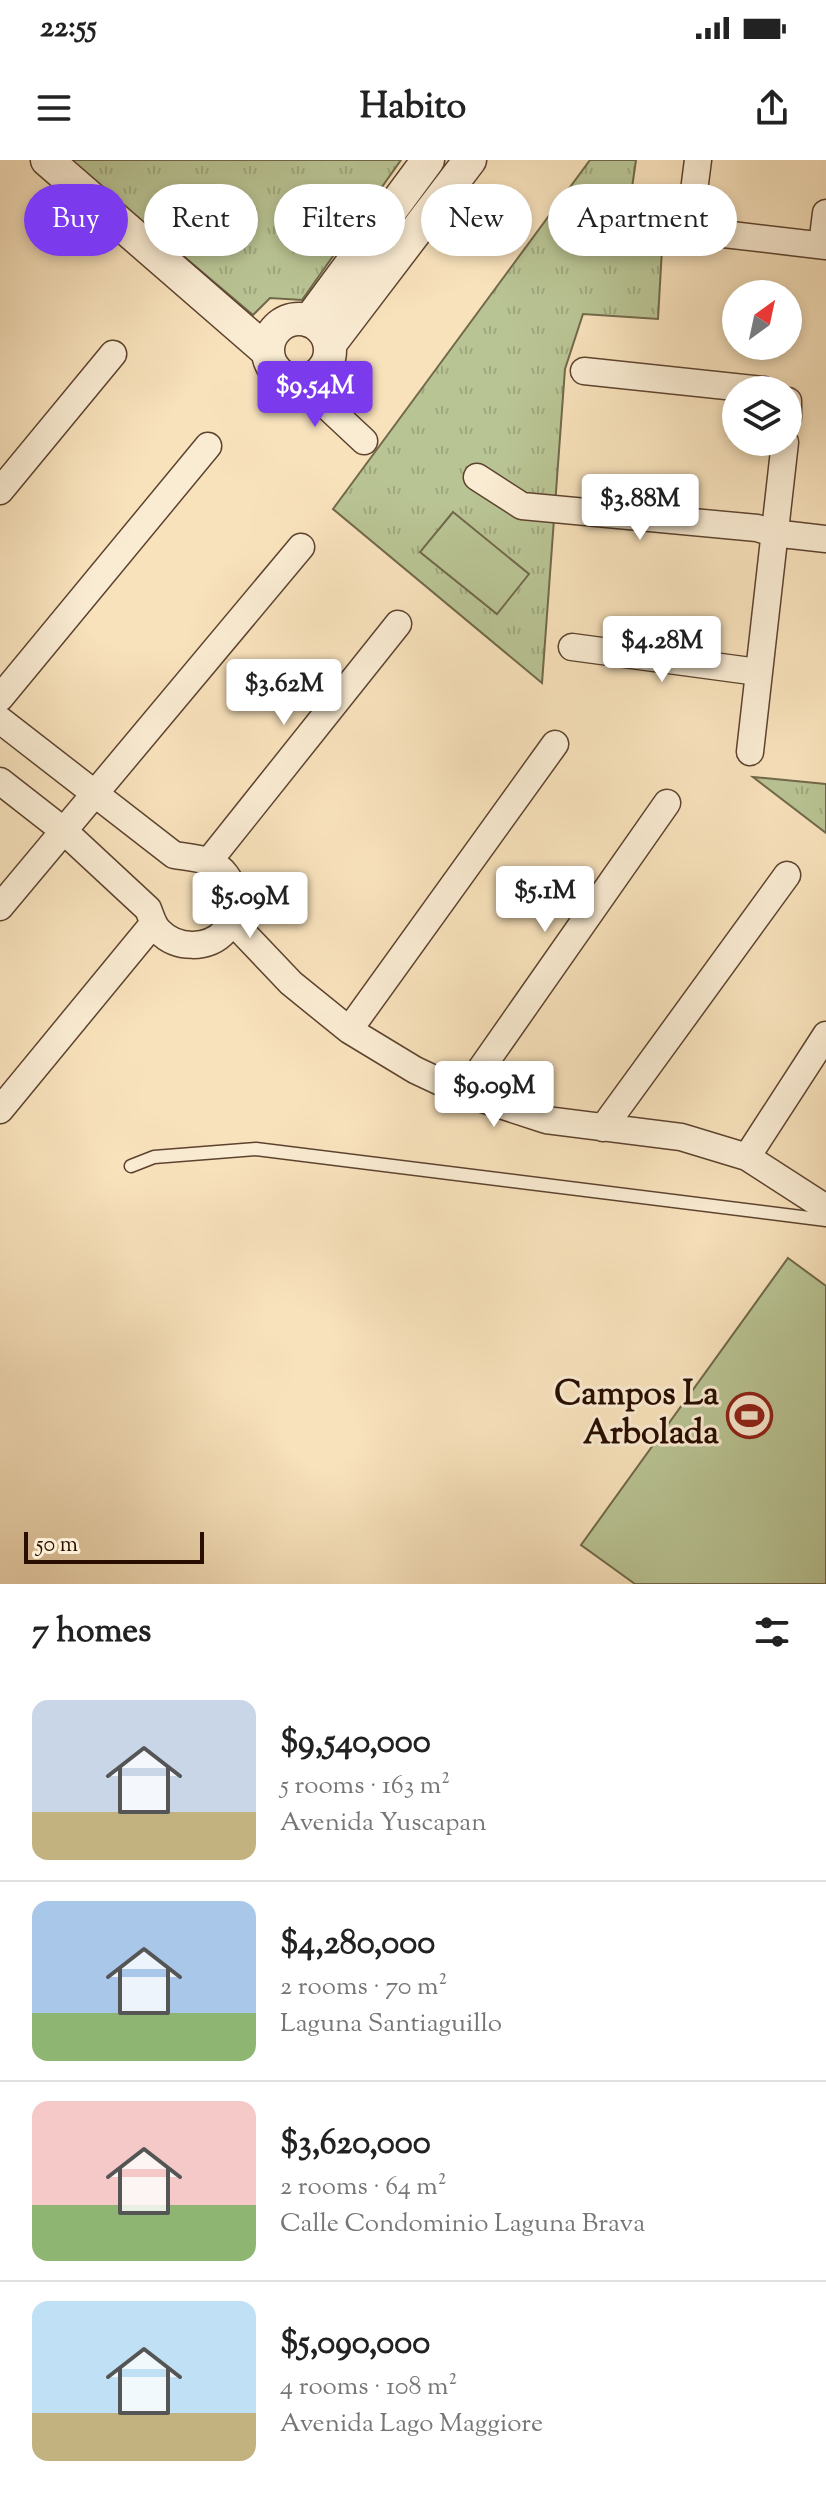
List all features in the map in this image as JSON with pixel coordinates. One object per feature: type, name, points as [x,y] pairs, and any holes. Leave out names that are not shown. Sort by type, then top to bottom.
[{"type":"street","points":[[47,160],[267,351],[274,370],[291,381],[301,382],[321,373],[327,364],[320,332],[300,318],[280,324],[273,332],[267,351]]},
{"type":"street","points":[[320,332],[428,160]]},
{"type":"street","points":[[320,332],[470,160]]},
{"type":"street","points":[[695,184],[698,160]]},
{"type":"street","points":[[737,236],[824,246],[826,213]]},
{"type":"street","points":[[0,491],[113,354]]},
{"type":"street","points":[[584,371],[722,386]]},
{"type":"street","points":[[301,382],[364,441]]},
{"type":"street","points":[[0,698],[208,446]]},
{"type":"street","points":[[750,752],[783,456]]},
{"type":"street","points":[[477,477],[522,506],[757,528],[773,533],[826,539]]},
{"type":"street","points":[[0,907],[301,547]]},
{"type":"street","points":[[209,861],[398,624]]},
{"type":"street","points":[[572,647],[758,672]]},
{"type":"street","points":[[0,720],[174,855],[209,861],[229,878],[236,895],[232,921],[223,934],[201,946],[180,944],[160,933],[148,909],[64,831],[0,781]]},
{"type":"street","points":[[349,1030],[555,744]]},
{"type":"street","points":[[464,1093],[667,803]]},
{"type":"street","points":[[603,1128],[787,875]]},
{"type":"street","points":[[232,921],[291,983],[349,1030],[415,1070],[464,1093],[546,1120],[681,1137],[747,1157],[826,1208]]},
{"type":"street","points":[[0,1110],[153,924]]},
{"type":"street","points":[[747,1157],[826,1035]]},
{"type":"lane","points":[[131,1166],[154,1157],[256,1149],[826,1220]]},
{"type":"green space","points":[[70,160],[401,160],[384,184],[274,184],[274,256],[333,256],[302,300],[270,298],[253,315],[183,256],[258,256],[258,184],[144,184],[144,223],[128,209],[128,184],[98,184]]},
{"type":"green space","points":[[590,160],[636,160],[633,184],[572,184]]},
{"type":"green space","points":[[548,217],[548,256],[662,256],[658,319],[583,314],[565,369],[542,683],[333,509],[519,256],[532,256],[532,239]]},
{"type":"green space","points":[[453,512],[529,574],[497,614],[420,552]]},
{"type":"green space","points":[[753,777],[826,784],[826,833]]},
{"type":"green space","name":"Campos La Arbolada","points":[[788,1258],[826,1286],[826,1584],[635,1584],[581,1545]]},
{"type":"place","name":"Campos La Arbolada","points":[[750,1415]]}]
